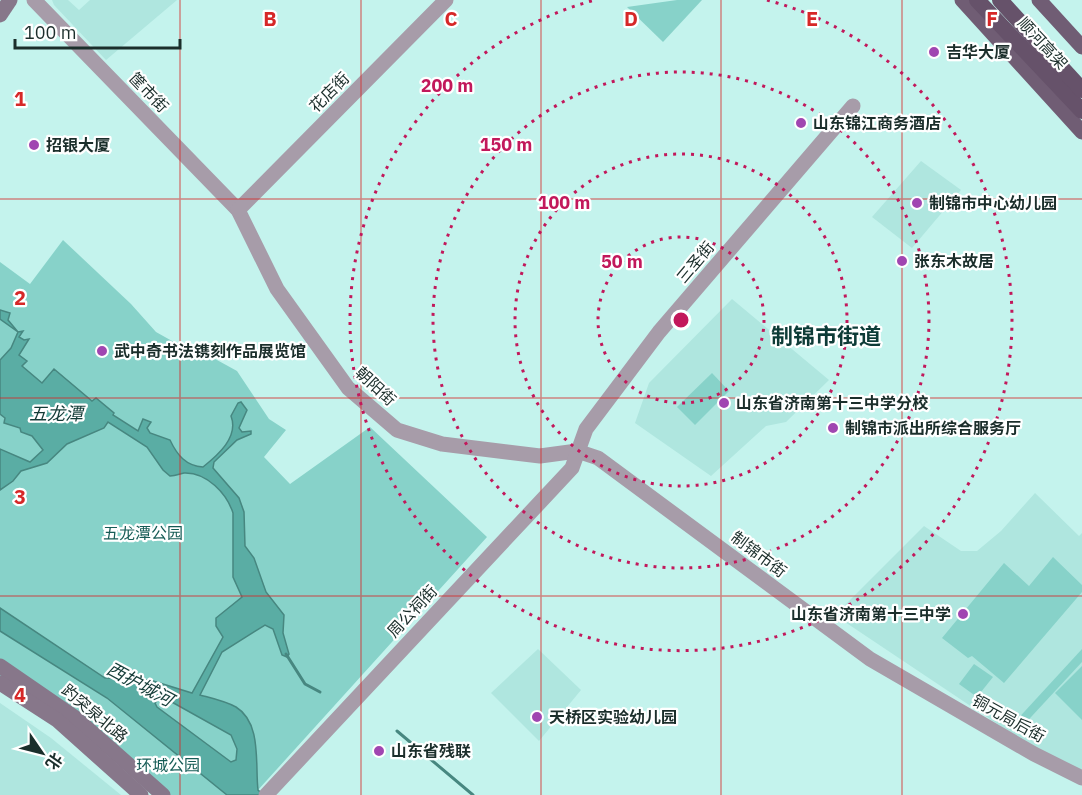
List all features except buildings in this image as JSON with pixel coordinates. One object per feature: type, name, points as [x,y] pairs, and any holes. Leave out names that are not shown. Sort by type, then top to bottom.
[{"type":"highway","name":"顺河高架","points":[[977,0],[1082,111]]},
{"type":"highway","name":"顺河高架","points":[[1000,0],[1082,90]]},
{"type":"main road","points":[[0,15],[10,0]]},
{"type":"main road","points":[[962,0],[1082,132]]},
{"type":"main road","points":[[1040,0],[1082,47]]},
{"type":"main road","name":"趵突泉北路","points":[[0,666],[77,719],[163,795]]},
{"type":"main road","name":"趵突泉北路","points":[[0,683],[57,720],[141,795]]},
{"type":"street","name":"筐市街","points":[[34,0],[238,210]]},
{"type":"street","name":"花店街","points":[[238,210],[446,0]]},
{"type":"street","name":"三圣街","points":[[577,451],[586,429],[659,332],[853,106]]},
{"type":"street","name":"朝阳街","points":[[238,210],[277,290],[348,388],[397,430],[442,444],[540,456],[577,451]]},
{"type":"street","name":"制锦市街","points":[[577,451],[598,458],[870,658],[918,688]]},
{"type":"street","name":"周公祠街","points":[[267,794],[572,468],[577,451]]},
{"type":"street","name":"铜元局后街","points":[[918,688],[1082,778]]},
{"type":"shaded area","points":[[52,0],[68,0],[79,10],[90,0],[177,0],[106,60],[54,5]]},
{"type":"shaded area","name":"制锦市中心幼儿园","points":[[921,161],[961,190],[912,248],[872,217]]},
{"type":"shaded area","name":"山东省济南第十三中学分校","points":[[732,299],[829,380],[786,422],[766,426],[711,476],[635,423],[649,383]]},
{"type":"shaded area","name":"山东省济南第十三中学","points":[[1035,493],[1079,536],[1082,533],[1082,772],[1023,741],[845,622],[844,606],[924,526],[961,551],[977,551],[1001,531]]},
{"type":"shaded area","name":"天桥区实验幼儿园","points":[[538,649],[581,690],[539,741],[491,693]]},
{"type":"shaded area","points":[[0,703],[51,738],[121,795],[0,795]]},
{"type":"green space","points":[[677,0],[702,0],[663,42],[627,7]]},
{"type":"green space","name":"五龙潭公园","points":[[63,240],[131,304],[156,332],[181,346],[197,349],[237,371],[269,419],[286,430],[264,457],[290,484],[370,427],[487,537],[258,790],[253,734],[243,714],[235,706],[150,680],[105,678],[39,635],[254,795],[163,795],[0,677],[0,618],[37,634],[0,608],[0,262],[30,284]]},
{"type":"green space","points":[[712,373],[729,391],[695,425],[677,407]]},
{"type":"green space","points":[[1053,557],[1082,585],[1082,592],[1004,683],[972,656],[968,658],[942,638],[1004,563],[1029,586]]},
{"type":"green space","points":[[1082,649],[1082,662],[1019,730],[1012,725]]},
{"type":"green space","points":[[974,664],[993,677],[977,697],[959,684]]},
{"type":"green space","points":[[1082,666],[1082,720],[1055,693]]},
{"type":"green space","points":[[161,696],[231,735],[237,749],[236,760],[231,762],[157,707],[155,703]]},
{"type":"water","points":[[0,310],[10,313],[8,320],[18,332],[0,319]]},
{"type":"water","points":[[23,331],[19,337],[24,340],[29,339],[19,355],[27,361],[22,366],[42,383],[54,369],[92,401],[96,398],[114,413],[113,415],[138,431],[143,419],[151,422],[147,428],[150,433],[170,440],[183,459],[197,466],[203,467],[226,445],[232,431],[231,416],[238,403],[241,402],[247,410],[239,428],[242,432],[251,431],[251,434],[237,440],[214,462],[213,468],[239,498],[244,512],[245,546],[254,558],[266,592],[284,615],[283,633],[289,654],[287,657],[282,655],[273,629],[265,625],[222,652],[200,695],[236,707],[250,723],[256,745],[258,790],[264,795],[227,795],[107,698],[0,631],[0,608],[105,678],[150,680],[192,693],[223,637],[216,626],[216,618],[242,597],[233,577],[233,513],[221,492],[201,476],[184,473],[170,476],[147,447],[108,422],[104,428],[67,444],[47,463],[21,471],[13,481],[0,490],[0,449],[30,462],[43,450],[32,436],[21,432],[20,428],[4,423],[5,418],[0,414],[0,360],[11,348],[18,332]],"holes":[[[161,696],[231,735],[237,749],[236,760],[231,762],[157,707],[155,703]]]},
{"type":"waterway","points":[[286,654],[305,684],[320,692]]},
{"type":"waterway","points":[[397,731],[473,795]]},
{"type":"place","name":"吉华大厦","points":[[934,52]]},
{"type":"place","name":"山东锦江商务酒店","points":[[801,123]]},
{"type":"place","name":"招银大厦","points":[[34,145]]},
{"type":"place","name":"制锦市中心幼儿园","points":[[917,203]]},
{"type":"place","name":"张东木故居","points":[[902,261]]},
{"type":"place","name":"武中奇书法镌刻作品展览馆","points":[[102,351]]},
{"type":"place","name":"山东省济南第十三中学分校","points":[[724,403]]},
{"type":"place","name":"制锦市派出所综合服务厅","points":[[833,428]]},
{"type":"place","name":"山东省济南第十三中学","points":[[963,614]]},
{"type":"place","name":"天桥区实验幼儿园","points":[[537,717]]},
{"type":"place","name":"山东省残联","points":[[379,751]]},
{"type":"district","name":"制锦市街道","points":[[826,335]]},
{"type":"water label","name":"五龙潭","points":[[56,413]]},
{"type":"water label","name":"西护城河","points":[[140,684]]},
{"type":"park label","name":"环城公园","points":[[168,765]]}]
